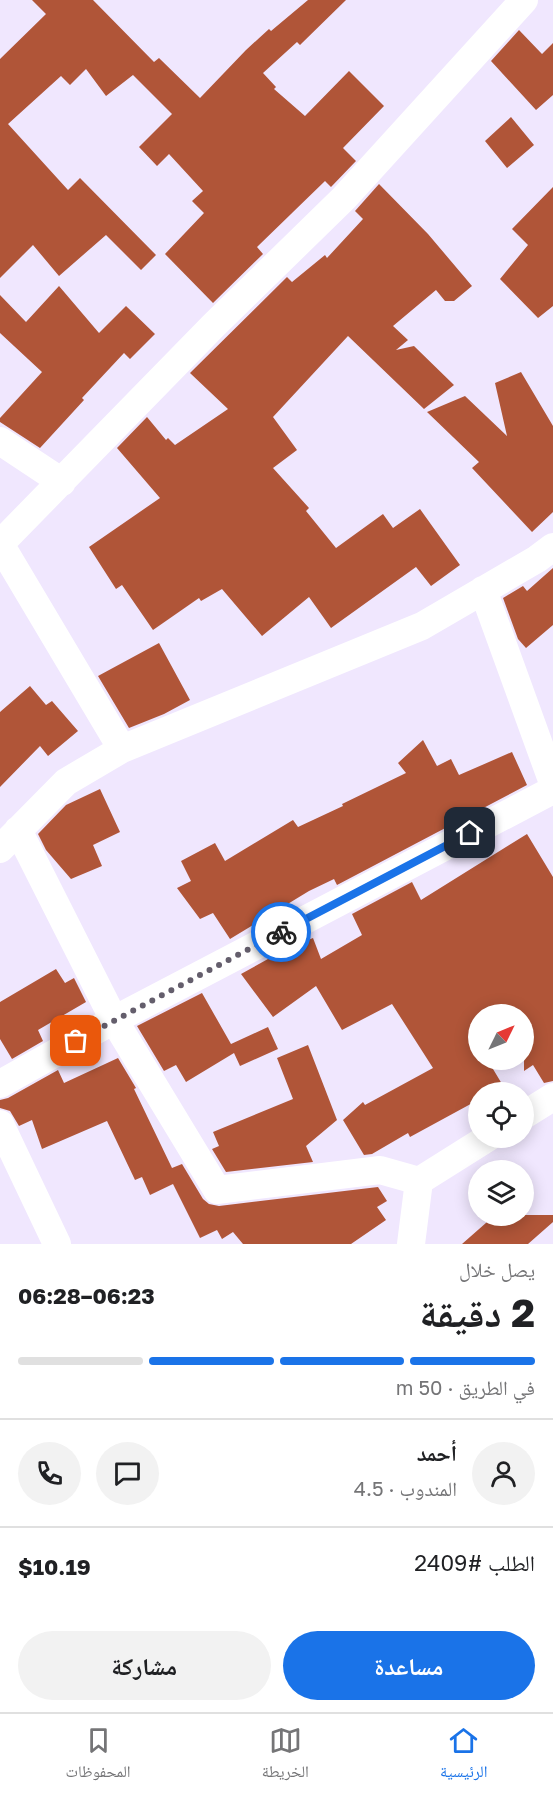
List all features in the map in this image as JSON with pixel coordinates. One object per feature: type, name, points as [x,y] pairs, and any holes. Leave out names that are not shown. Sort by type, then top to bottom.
[{"type":"street","points":[[122,749],[0,544],[213,326],[344,198],[524,0]]},
{"type":"street","points":[[0,441],[62,482]]},
{"type":"street","points":[[472,1148],[419,1181],[380,1170],[217,1190],[114,1020],[9,839],[66,782],[122,749],[422,626],[553,547]]},
{"type":"street","points":[[483,590],[553,783]]},
{"type":"street","points":[[0,1084],[114,1020],[553,789]]},
{"type":"street","points":[[534,1108],[553,1096]]},
{"type":"street","points":[[0,1124],[57,1244]]},
{"type":"street","points":[[411,1244],[419,1181]]},
{"type":"building","points":[[32,0],[93,0],[154,62],[159,58],[200,98],[269,29],[271,31],[308,0],[346,0],[300,45],[297,42],[263,73],[276,87],[274,89],[305,116],[349,71],[384,106],[343,148],[356,161],[331,187],[325,181],[257,247],[263,254],[213,303],[165,254],[204,213],[192,201],[203,191],[169,154],[157,166],[139,147],[172,114],[133,75],[106,96],[86,69],[70,85],[61,76],[8,124],[68,190],[80,178],[156,255],[141,270],[106,235],[59,276],[33,245],[0,278],[0,59],[46,14]]},
{"type":"building","points":[[519,30],[542,54],[553,43],[553,95],[536,110],[491,61]]},
{"type":"building","points":[[511,117],[534,145],[507,168],[485,141]]},
{"type":"building","points":[[379,184],[428,234],[472,286],[454,301],[445,301],[436,290],[393,326],[408,340],[396,350],[414,346],[454,385],[424,409],[348,336],[273,417],[297,450],[273,468],[309,508],[306,511],[336,548],[383,514],[393,528],[420,509],[460,565],[431,586],[416,567],[331,628],[309,597],[262,636],[222,589],[201,601],[199,598],[153,630],[122,585],[116,589],[89,547],[160,498],[117,448],[147,417],[166,440],[168,438],[175,445],[228,409],[190,373],[287,277],[292,282],[325,255],[327,258],[363,219],[355,211]]},
{"type":"building","points":[[553,187],[553,306],[538,318],[500,279],[528,245],[512,229]]},
{"type":"building","points":[[59,286],[99,333],[126,306],[155,334],[130,359],[124,353],[40,448],[0,422],[0,418],[42,372],[0,333],[0,295],[26,322]]},
{"type":"building","points":[[521,372],[553,426],[553,512],[532,532],[472,468],[479,462],[427,412],[465,396],[507,436],[495,383]]},
{"type":"building","points":[[553,568],[553,625],[526,648],[518,639],[503,598],[523,586],[527,591]]},
{"type":"building","points":[[159,643],[190,700],[164,714],[129,728],[98,676]]},
{"type":"building","points":[[30,686],[46,705],[52,701],[78,731],[48,756],[40,746],[0,787],[0,712]]},
{"type":"building","points":[[423,740],[437,766],[451,759],[459,775],[512,752],[527,785],[337,885],[334,879],[309,891],[230,939],[213,913],[200,919],[177,888],[191,881],[181,861],[215,843],[225,861],[293,820],[298,827],[343,806],[342,804],[406,773],[398,763]]},
{"type":"building","points":[[100,789],[120,832],[93,845],[102,866],[71,879],[46,850],[38,834],[66,805]]},
{"type":"building","points":[[527,834],[553,877],[553,1081],[544,1083],[534,1067],[534,1004],[468,1004],[468,1070],[494,1070],[501,1082],[468,1082],[468,1105],[410,1137],[408,1133],[372,1154],[364,1155],[343,1120],[363,1102],[365,1105],[433,1068],[392,1004],[342,1030],[316,986],[273,1017],[241,974],[286,949],[313,938],[321,959],[362,935],[352,914],[412,882],[421,900]]},
{"type":"building","points":[[56,969],[65,983],[74,978],[86,1002],[38,1030],[43,1041],[12,1059],[0,1039],[0,1002]]},
{"type":"building","points":[[202,993],[231,1044],[268,1027],[278,1049],[240,1066],[234,1053],[186,1082],[176,1065],[164,1071],[137,1026]]},
{"type":"building","points":[[308,1045],[337,1120],[306,1146],[313,1162],[226,1172],[212,1149],[219,1146],[213,1132],[293,1099],[277,1058]]},
{"type":"building","points":[[118,1058],[136,1088],[134,1089],[172,1168],[182,1164],[203,1199],[209,1204],[219,1206],[378,1187],[387,1201],[377,1207],[386,1220],[351,1244],[243,1244],[233,1232],[222,1239],[217,1230],[200,1238],[173,1184],[150,1195],[142,1177],[135,1180],[107,1121],[42,1149],[32,1120],[19,1126],[10,1111],[0,1108],[0,1100],[8,1098],[58,1070],[64,1083]]},
{"type":"building","points":[[534,1215],[553,1215],[553,1222],[528,1244],[462,1244],[482,1226],[534,1226]]},
{"type":"way so far","points":[[76,1041],[281,932]]},
{"type":"route","points":[[281,932],[470,833]]}]
